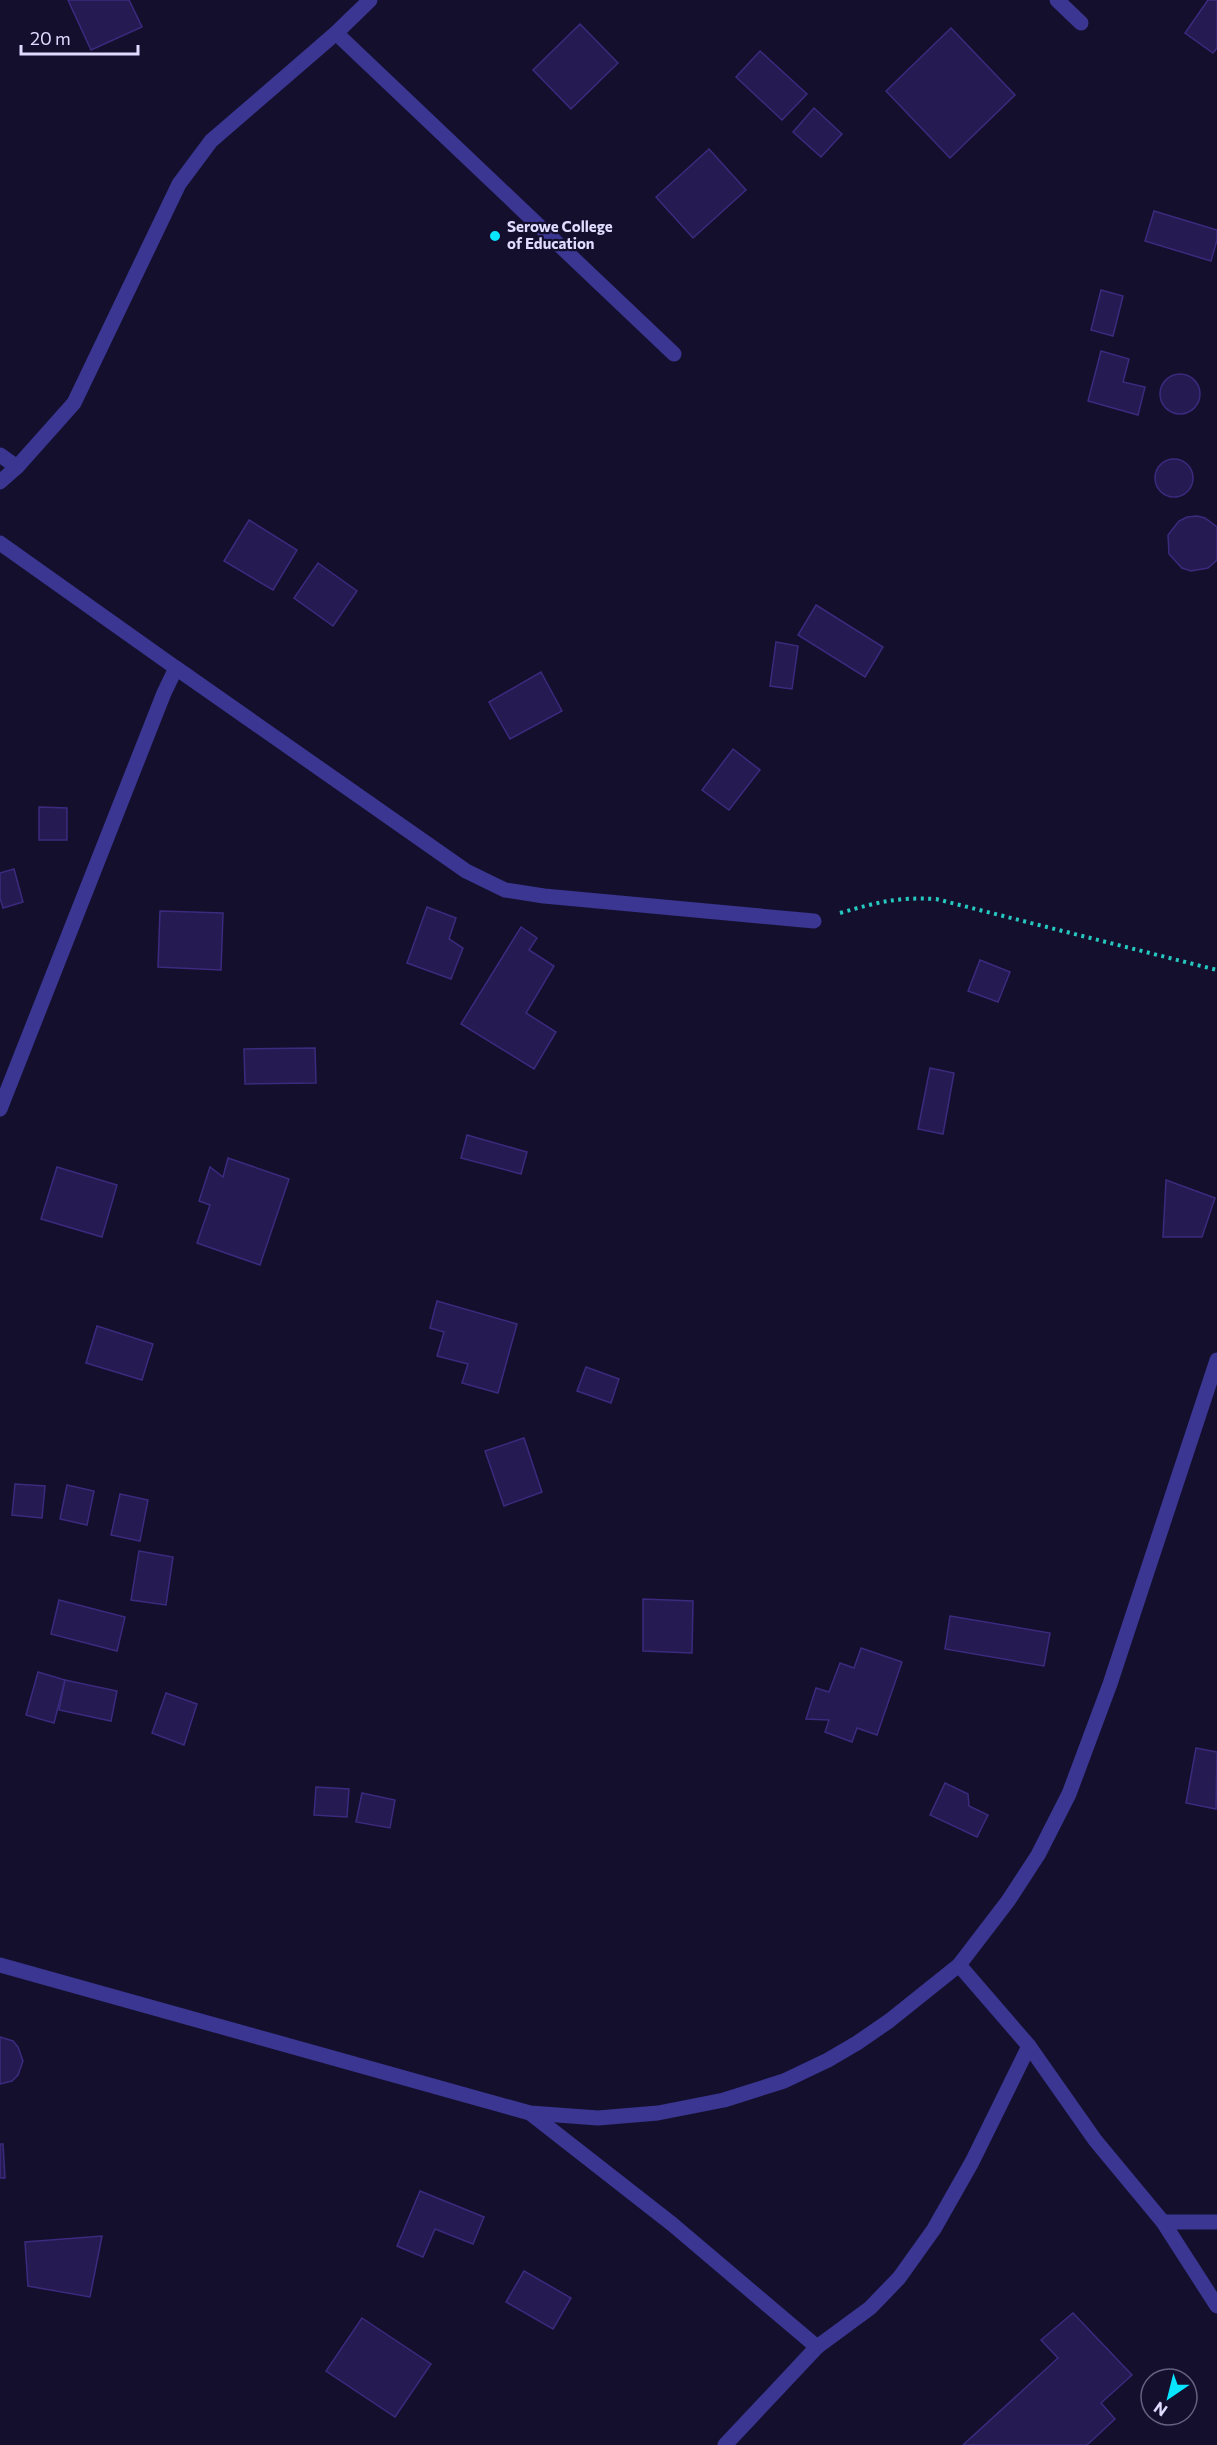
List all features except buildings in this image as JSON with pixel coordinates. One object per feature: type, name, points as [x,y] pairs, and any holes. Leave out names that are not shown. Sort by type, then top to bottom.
[{"type":"street","points":[[0,482],[17,467],[74,403],[179,184],[190,168],[211,141],[336,33],[370,0]]},
{"type":"street","points":[[1057,0],[1081,23]]},
{"type":"street","points":[[336,33],[674,354]]},
{"type":"street","points":[[0,455],[17,467]]},
{"type":"street","points":[[0,543],[466,871],[505,890],[544,896],[814,921]]},
{"type":"street","points":[[0,1109],[164,693],[176,668]]},
{"type":"street","points":[[0,1965],[530,2113],[598,2118],[658,2114],[724,2100],[784,2081],[828,2060],[890,2021],[959,1965],[1008,1901],[1038,1855],[1069,1794],[1110,1684],[1217,1360]]},
{"type":"street","points":[[959,1965],[1029,2046],[1095,2140],[1162,2222],[1217,2306]]},
{"type":"street","points":[[725,2445],[817,2347],[870,2308],[899,2278],[934,2229],[972,2162],[1029,2046]]},
{"type":"street","points":[[530,2113],[672,2224],[817,2347]]},
{"type":"street","points":[[1162,2222],[1217,2222]]},
{"type":"path","points":[[814,921],[881,901],[912,898],[936,899],[1217,970]]},
{"type":"place","name":"Serowe College of Education","points":[[495,236]]}]
